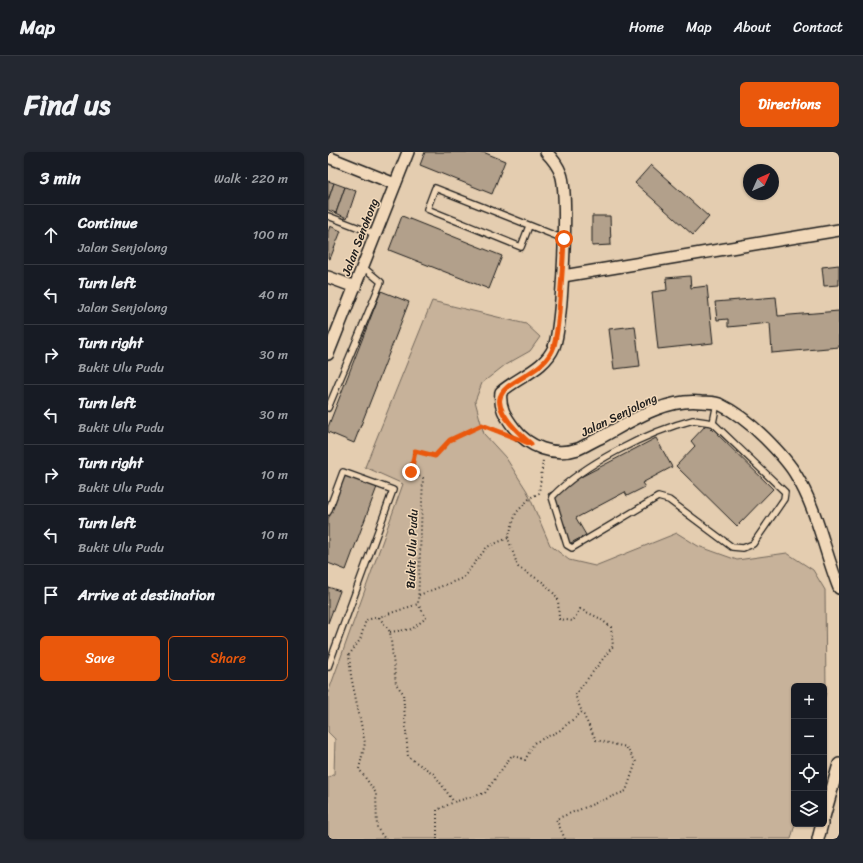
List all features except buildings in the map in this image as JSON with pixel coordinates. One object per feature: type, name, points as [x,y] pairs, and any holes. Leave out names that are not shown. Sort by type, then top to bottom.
[{"type":"street","name":"Jalan Senohong","points":[[328,354],[408,152]]},
{"type":"street","points":[[544,450],[531,444],[516,431],[505,416],[500,402],[501,392],[538,366],[546,359],[554,347],[563,276],[564,239],[562,175],[546,152]]},
{"type":"street","points":[[328,157],[395,184]]},
{"type":"street","points":[[563,276],[839,230]]},
{"type":"street","points":[[328,277],[355,287]]},
{"type":"street","name":"Jalan Senjolong","points":[[544,450],[577,449],[654,410],[674,404],[691,401],[717,403],[741,417],[759,432],[782,455],[796,474],[805,491],[835,566],[839,588]]},
{"type":"street","points":[[827,806],[839,764]]},
{"type":"street","points":[[818,839],[821,827]]},
{"type":"lane","points":[[529,226],[521,247],[427,209],[435,188],[564,239]]},
{"type":"lane","points":[[328,216],[376,234]]},
{"type":"lane","points":[[328,408],[381,282],[363,267]]},
{"type":"lane","points":[[714,423],[717,403]]},
{"type":"lane","points":[[694,420],[714,423],[785,492],[784,499],[753,544],[743,548],[732,547],[669,500],[658,497],[572,548],[567,544],[552,497],[559,490],[595,464],[641,439],[676,424],[694,420]]},
{"type":"lane","points":[[328,512],[330,500],[343,472],[393,490],[328,667]]},
{"type":"path","name":"Bukit Ulu Pudu","points":[[386,839],[377,828],[376,793],[359,769],[365,743],[351,676],[349,655],[360,640],[366,620],[418,604],[423,478],[411,472],[415,451],[435,456],[450,440],[482,425],[510,436]]},
{"type":"path","points":[[544,450],[539,493],[530,498],[516,513],[508,538],[518,567],[544,583],[558,598],[559,619],[573,621],[580,609],[599,618],[611,627],[613,646],[575,695],[596,740],[626,747],[636,762],[626,791],[556,819],[565,839]]},
{"type":"path","points":[[419,595],[462,578],[487,547],[508,538]]},
{"type":"path","points":[[390,632],[412,629],[426,618],[418,604]]},
{"type":"path","points":[[379,617],[390,632],[396,684],[403,693],[408,757],[434,774],[454,802]]},
{"type":"path","points":[[437,839],[436,810],[454,802],[485,794],[512,755],[525,760],[534,743],[559,731],[582,712]]},
{"type":"shaded area","points":[[432,301],[526,324],[540,337],[530,351],[505,365],[482,383],[475,401],[484,434],[506,458],[527,491],[550,545],[569,560],[595,566],[677,533],[698,546],[737,560],[787,553],[813,570],[825,590],[826,683],[791,683],[791,827],[794,827],[791,839],[328,839],[328,778],[334,774],[335,739],[328,732],[328,693],[403,484],[365,467]]},
{"type":"route","points":[[411,472],[415,451],[435,456],[450,440],[482,425],[531,444],[516,431],[505,416],[500,402],[501,392],[538,366],[546,359],[554,347],[563,276],[564,239]]}]
